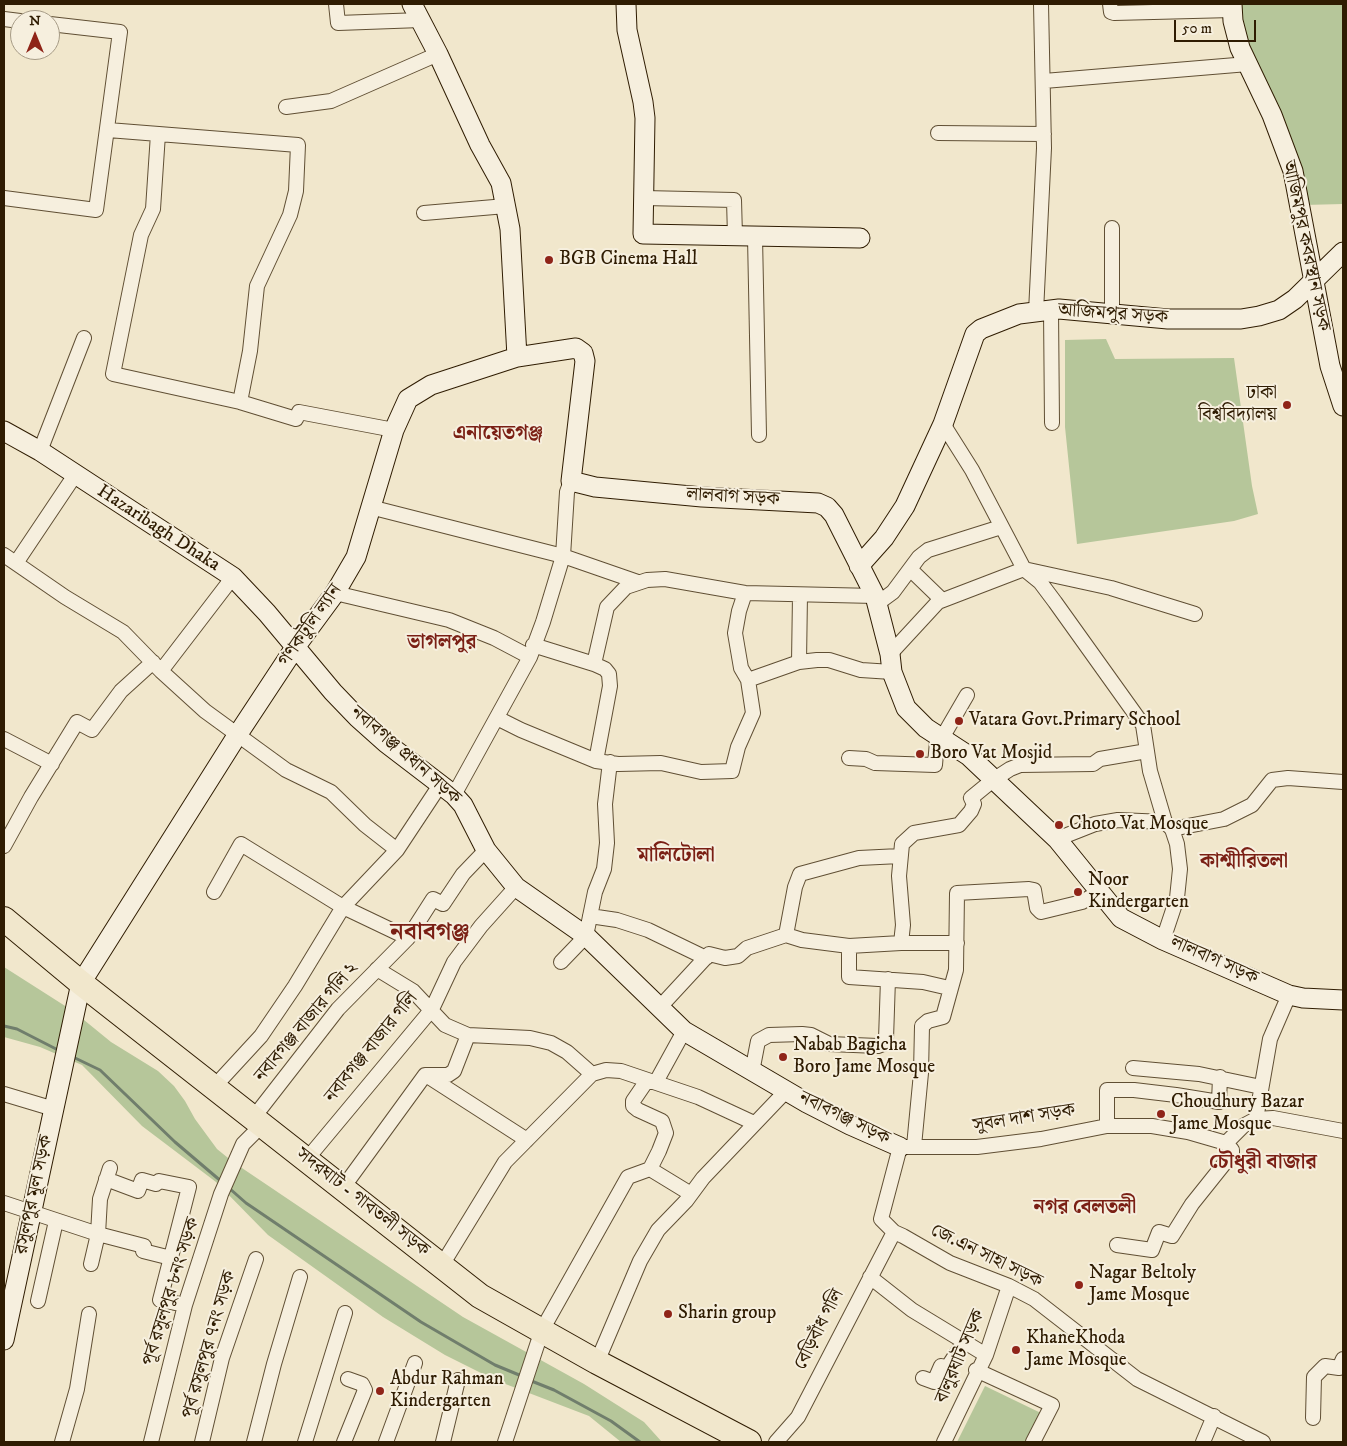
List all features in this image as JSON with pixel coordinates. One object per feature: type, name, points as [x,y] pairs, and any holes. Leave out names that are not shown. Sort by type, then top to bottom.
[{"type":"highway","name":"সদরঘাট - গাবতলী সড়ক","points":[[4,918],[79,994],[214,1087],[307,1158],[342,1189],[480,1296],[540,1336],[597,1362],[749,1442]]},
{"type":"street","points":[[336,4],[338,23],[421,20]]},
{"type":"street","points":[[412,4],[438,54],[480,145],[502,183],[510,229],[517,357]]},
{"type":"street","points":[[626,4],[627,30],[643,102],[643,234],[860,238]]},
{"type":"street","points":[[1041,4],[1044,81],[1046,313],[1052,423]]},
{"type":"street","points":[[1110,4],[1111,12],[1114,13],[1232,7]]},
{"type":"street","name":"আজিমপুর কবরস্থান সড়ক","points":[[1232,7],[1238,42],[1272,115],[1292,171],[1330,366],[1343,406]]},
{"type":"street","points":[[4,198],[96,210],[120,32],[60,25]]},
{"type":"street","points":[[286,107],[331,101],[376,83],[438,54]]},
{"type":"street","points":[[1044,81],[1248,64]]},
{"type":"street","points":[[108,130],[298,145],[296,191],[290,215],[257,286],[250,350],[240,402]]},
{"type":"street","points":[[938,133],[1044,134]]},
{"type":"street","points":[[158,134],[153,210],[142,235],[112,374],[240,402],[296,419],[299,412],[394,430]]},
{"type":"street","points":[[644,198],[734,200],[735,236]]},
{"type":"street","points":[[424,213],[506,206]]},
{"type":"street","points":[[1112,228],[1112,314]]},
{"type":"street","points":[[755,237],[759,435]]},
{"type":"street","name":"আজিমপুর সড়ক","points":[[1046,313],[1142,325],[1242,326],[1281,315],[1299,304],[1343,252]]},
{"type":"street","name":"আজিমপুর সড়ক","points":[[862,570],[905,506],[946,428],[975,334],[988,325],[1008,317],[1046,313],[1112,314],[1168,319],[1241,319],[1279,310],[1315,285],[1343,262]]},
{"type":"street","points":[[40,450],[84,338]]},
{"type":"street","name":"গণকটুলি ল্যান","points":[[79,994],[238,734],[296,646],[336,593],[356,557],[394,430],[408,399],[431,385],[517,357],[576,348],[583,353],[585,360],[571,481]]},
{"type":"street","points":[[946,428],[972,470],[1024,569]]},
{"type":"street","name":"Hazaribagh Dhaka","points":[[4,431],[40,450],[232,577],[296,646]]},
{"type":"street","points":[[16,563],[74,474]]},
{"type":"street","points":[[214,1087],[261,1036],[295,986],[343,907],[397,850],[447,790],[497,718],[532,651],[543,622],[563,556],[567,492],[571,481]]},
{"type":"street","name":"লালবাগ সড়ক","points":[[571,481],[595,487],[702,497],[818,502],[828,507],[834,515],[877,600],[891,664],[906,708],[926,728],[969,756],[1057,839],[1121,918],[1163,940],[1289,995],[1303,998],[1343,1000]]},
{"type":"street","points":[[370,507],[563,556],[638,582]]},
{"type":"street","points":[[594,664],[607,607],[622,591],[638,582],[665,579],[746,593],[877,600],[892,592],[911,570],[918,557],[928,550],[1001,527]]},
{"type":"street","points":[[4,555],[65,597],[123,632],[157,667],[205,711],[286,770],[331,792],[365,825],[397,850]]},
{"type":"street","points":[[748,680],[799,662],[829,660],[861,670],[891,664],[920,620],[942,600],[1024,569],[1111,588],[1195,614]]},
{"type":"street","name":"লালবাগ সড়ক","points":[[1024,569],[1040,582],[1143,725],[1147,751],[1169,826],[1177,844],[1180,869],[1176,898],[1163,940]]},
{"type":"street","points":[[911,570],[942,600]]},
{"type":"street","points":[[4,846],[77,722],[92,730],[109,706],[157,667],[232,577]]},
{"type":"street","points":[[336,593],[449,620],[532,651],[594,664],[609,674],[610,686],[603,761],[606,843],[604,870],[595,892],[586,936],[560,962]]},
{"type":"street","points":[[497,718],[521,730],[603,761],[661,763],[701,772],[732,771],[738,747],[753,713],[748,680],[742,668],[735,633],[739,611],[746,593]]},
{"type":"street","points":[[799,662],[800,595]]},
{"type":"street","name":"নবাবগঞ্জ প্রধান সড়ক","points":[[296,646],[333,692],[358,718],[463,805],[486,850],[516,887],[586,936],[684,1030]]},
{"type":"street","points":[[849,758],[866,759],[875,763],[935,765],[937,741],[942,738],[967,695]]},
{"type":"street","points":[[4,739],[52,764]]},
{"type":"street","points":[[901,943],[903,926],[900,909],[900,856],[902,844],[914,833],[959,825],[971,811],[974,804],[971,798],[993,780],[1020,765],[1093,764],[1100,759],[1147,751]]},
{"type":"street","points":[[1057,839],[1094,824],[1118,820],[1169,826],[1224,819],[1252,805],[1272,780],[1288,778],[1343,782]]},
{"type":"street","points":[[214,892],[241,844],[343,907],[408,938]]},
{"type":"street","name":"নবাবগঞ্জ বাজার গলি ২","points":[[237,1155],[258,1121],[338,1009],[408,938],[433,899],[442,904],[463,874],[486,850]]},
{"type":"street","points":[[786,935],[795,887],[800,874],[859,858],[900,856]]},
{"type":"street","name":"নবাবগঞ্জ বাজার গলি","points":[[307,1158],[432,1008],[454,962],[481,926],[516,887]]},
{"type":"street","points":[[894,1232],[881,1219],[907,1146],[921,1074],[922,1026],[943,1017],[956,970],[956,895],[958,892],[1034,890],[1037,908],[1041,912],[1082,902],[1099,892]]},
{"type":"street","points":[[590,916],[617,920],[648,930],[706,958]]},
{"type":"street","points":[[660,1007],[709,954],[725,958],[738,956],[747,948],[786,935],[802,940],[849,946],[901,943],[957,944]]},
{"type":"street","points":[[849,946],[848,977],[922,982],[950,988]]},
{"type":"street","points":[[377,969],[413,991],[432,1008],[445,1025],[468,1034],[507,1036],[551,1042],[592,1074]]},
{"type":"street","points":[[752,1072],[758,1041],[768,1035],[811,1035],[829,1044],[878,1046],[883,1044],[886,1039],[888,979]]},
{"type":"street","name":"রসুলপুর মূল সড়ক","points":[[4,1340],[79,994]]},
{"type":"street","points":[[1256,1119],[1270,1038],[1289,995]]},
{"type":"street","points":[[656,1082],[684,1030]]},
{"type":"street","name":"নবাবগঞ্জ সড়ক","points":[[684,1030],[752,1072],[850,1125],[907,1146]]},
{"type":"street","points":[[425,1075],[448,1075],[454,1071],[468,1034]]},
{"type":"street","points":[[1133,1068],[1220,1077],[1261,1086]]},
{"type":"street","points":[[442,1265],[505,1162],[592,1074],[606,1070],[621,1070],[698,1096],[754,1123]]},
{"type":"street","points":[[425,1075],[527,1140]]},
{"type":"street","points":[[342,1189],[425,1075]]},
{"type":"street","points":[[1100,1127],[1108,1090],[1151,1092],[1219,1102],[1220,1077]]},
{"type":"street","points":[[505,1442],[540,1336],[628,1177],[650,1168],[660,1151],[666,1132],[662,1121],[633,1106],[633,1101],[646,1082],[656,1082]]},
{"type":"street","points":[[597,1362],[648,1245],[667,1218],[754,1123],[787,1090]]},
{"type":"street","name":"রসুলপুর মূল সড়ক","points":[[4,1094],[54,1109]]},
{"type":"street","points":[[1117,1245],[1152,1250],[1159,1232],[1172,1236],[1192,1204],[1232,1154],[1232,1150],[1226,1143],[1243,1126],[1256,1119],[1273,1118],[1343,1131]]},
{"type":"street","name":"সুবল দাশ সড়ক","points":[[907,1146],[977,1147],[1041,1139],[1100,1127],[1152,1126],[1188,1132],[1226,1143]]},
{"type":"street","name":"পূর্ব রসুলপুর ৮নং সড়ক","points":[[151,1442],[185,1305],[221,1194],[237,1155]]},
{"type":"street","points":[[650,1168],[691,1194]]},
{"type":"street","points":[[91,1264],[98,1234],[100,1199],[108,1173],[138,1191],[142,1180],[156,1184],[159,1181],[189,1187],[160,1300],[185,1305]]},
{"type":"street","points":[[4,1203],[98,1234],[144,1246],[143,1251],[171,1258]]},
{"type":"street","points":[[38,1301],[56,1220]]},
{"type":"street","name":"বেড়িবাঁধ গলি","points":[[776,1442],[798,1417],[894,1232]]},
{"type":"street","name":"জে.এন সাহা সড়ক","points":[[894,1232],[950,1263],[1009,1286],[1034,1299],[1137,1379],[1214,1416],[1262,1442]]},
{"type":"street","name":"পূর্ব রসুলপুর ৭নং সড়ক","points":[[202,1442],[222,1358],[256,1259]]},
{"type":"street","points":[[254,1442],[274,1364],[300,1277]]},
{"type":"street","points":[[870,1277],[912,1310],[986,1355]]},
{"type":"street","name":"বালুরঘাট সড়ক","points":[[944,1442],[976,1370],[986,1355],[1009,1286]]},
{"type":"street","points":[[305,1442],[345,1313]]},
{"type":"street","points":[[62,1442],[77,1389],[89,1314]]},
{"type":"street","points":[[923,1378],[934,1382],[941,1366],[947,1368],[964,1342]]},
{"type":"street","points":[[1314,1418],[1314,1377],[1325,1366],[1339,1368],[1343,1359]]},
{"type":"street","points":[[386,1442],[415,1363]]},
{"type":"street","points":[[976,1370],[1052,1405],[1033,1442]]},
{"type":"street","points":[[344,1442],[365,1390],[362,1384],[348,1379]]},
{"type":"street","points":[[443,1442],[458,1380]]},
{"type":"street","points":[[1204,1442],[1214,1416]]},
{"type":"green space","points":[[1238,4],[1343,4],[1343,204],[1304,205],[1243,38]]},
{"type":"green space","points":[[1106,339],[1115,359],[1234,358],[1252,486],[1258,514],[1234,521],[1077,544],[1065,427],[1065,340]]},
{"type":"green space","points":[[4,967],[73,1011],[111,1042],[158,1071],[174,1086],[217,1149],[233,1162],[463,1317],[584,1384],[644,1422],[662,1442],[621,1442],[589,1416],[495,1380],[445,1355],[383,1317],[268,1235],[216,1182],[142,1126],[82,1065],[40,1047],[4,1037]]},
{"type":"green space","points":[[985,1386],[1045,1415],[1032,1442],[957,1442]]},
{"type":"waterway","points":[[4,1026],[17,1029],[60,1051]]},
{"type":"waterway","points":[[73,1057],[100,1070],[175,1142],[222,1182]]},
{"type":"waterway","points":[[229,1188],[246,1203],[421,1322],[495,1365],[524,1377]]},
{"type":"waterway","points":[[529,1380],[554,1390],[611,1421],[640,1442]]},
{"type":"place","name":"BGB Cinema Hall","points":[[549,260]]},
{"type":"place","name":"ঢাকা বিশ্ববিদ্যালয়","points":[[1287,405]]},
{"type":"place","name":"Vatara Govt.Primary School","points":[[959,721]]},
{"type":"place","name":"Boro Vat Mosjid","points":[[920,754]]},
{"type":"place","name":"Choto Vat Mosque","points":[[1059,825]]},
{"type":"place","name":"Noor Kindergarten","points":[[1078,892]]},
{"type":"place","name":"Nabab Bagicha Boro Jame Mosque","points":[[783,1057]]},
{"type":"place","name":"Choudhury Bazar Jame Mosque","points":[[1161,1114]]},
{"type":"place","name":"Nagar Beltoly Jame Mosque","points":[[1079,1285]]},
{"type":"place","name":"Sharin group","points":[[668,1314]]},
{"type":"place","name":"KhaneKhoda Jame Mosque","points":[[1016,1350]]},
{"type":"place","name":"Abdur Rahman Kindergarten","points":[[380,1391]]},
{"type":"district","name":"এনায়েতগঞ্জ","points":[[498,435]]},
{"type":"district","name":"ভাগলপুর","points":[[442,644]]},
{"type":"district","name":"মালিটোলা","points":[[676,857]]},
{"type":"district","name":"কাশ্মীরিতলা","points":[[1244,863]]},
{"type":"district","name":"নবাবগঞ্জ","points":[[430,934]]},
{"type":"district","name":"চৌধুরী বাজার","points":[[1263,1164]]},
{"type":"district","name":"নগর বেলতলী","points":[[1085,1209]]}]
